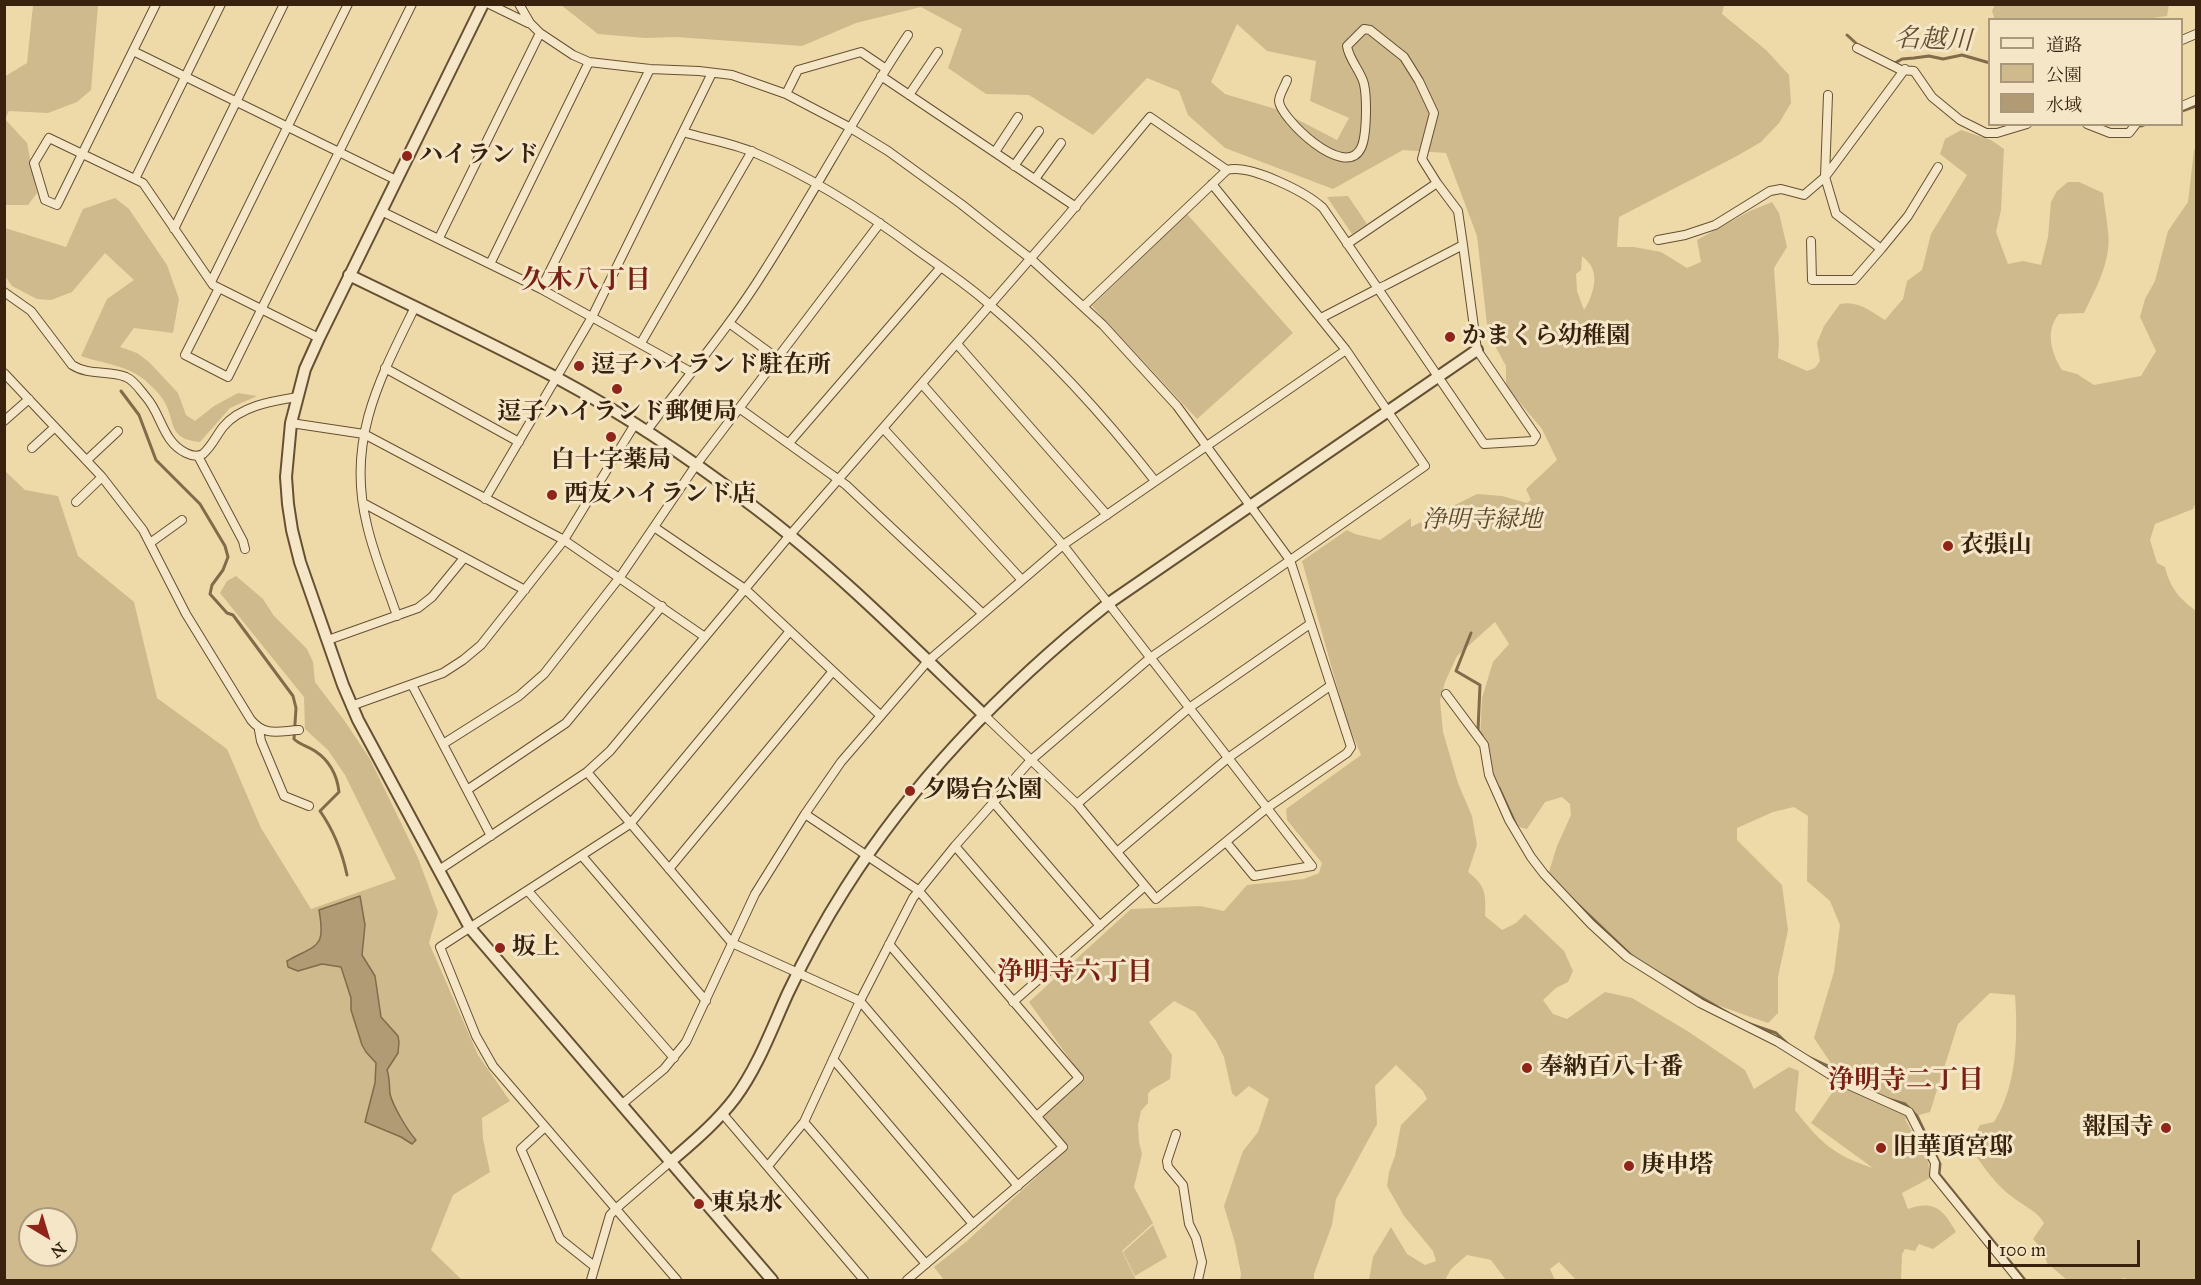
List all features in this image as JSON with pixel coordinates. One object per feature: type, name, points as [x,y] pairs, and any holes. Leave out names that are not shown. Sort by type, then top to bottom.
[{"type":"street","points":[[156,4],[83,154],[57,205],[45,200],[34,164],[49,138],[83,154],[143,183],[215,285],[319,338]]},
{"type":"street","points":[[135,179],[221,4]]},
{"type":"street","points":[[174,229],[284,4]]},
{"type":"street","points":[[348,4],[288,127],[185,355],[228,377],[412,4]]},
{"type":"street","points":[[483,4],[319,338],[297,397],[291,423],[286,477],[292,530],[300,562],[351,706],[470,928],[772,1281]]},
{"type":"street","points":[[489,4],[530,23]]},
{"type":"street","points":[[350,275],[557,378],[635,424],[754,507],[790,535],[928,661],[1077,804],[1156,899],[1267,808],[1347,753],[1351,747],[1290,560],[1207,445],[1145,370],[1083,306],[1031,259],[961,204],[888,152],[849,127],[786,94],[732,75],[589,62],[573,55],[540,33],[530,23],[519,4]]},
{"type":"street","points":[[1083,306],[1227,170],[1236,168],[1261,174],[1315,200],[1323,208],[1484,444],[1533,441],[1536,436],[1477,350],[1458,211],[1422,159],[1434,112],[1404,57],[1370,30],[1364,29],[1347,46],[1364,84],[1364,133],[1361,148],[1355,155],[1344,159],[1323,150],[1281,109],[1279,99],[1287,80]]},
{"type":"street","points":[[439,238],[540,33]]},
{"type":"street","points":[[646,432],[729,323],[763,274],[849,127],[908,35]]},
{"type":"street","points":[[1857,48],[1901,70],[1914,71],[1932,97],[1960,120],[1986,133],[1997,133],[2020,126]]},
{"type":"street","points":[[133,51],[396,180]]},
{"type":"street","points":[[786,94],[798,70],[861,52],[909,95],[1076,207]]},
{"type":"street","points":[[909,95],[938,52]]},
{"type":"street","points":[[490,264],[589,62]]},
{"type":"street","points":[[541,289],[650,69]]},
{"type":"street","points":[[1658,240],[1685,235],[1715,225],[1770,191],[1781,189],[1804,195],[1825,177],[1905,69]]},
{"type":"street","points":[[485,499],[592,316],[712,72]]},
{"type":"street","points":[[1828,95],[1825,177],[1836,214],[1881,249]]},
{"type":"street","points":[[995,152],[1018,117]]},
{"type":"street","points":[[439,870],[587,772],[633,726],[838,478],[1076,207],[1150,117],[1227,170]]},
{"type":"street","points":[[2092,126],[2110,133],[2129,133],[2134,126]]},
{"type":"street","points":[[1014,166],[1039,131]]},
{"type":"street","points":[[683,132],[752,151],[816,183],[880,223],[940,267],[990,304],[1069,379],[1155,481]]},
{"type":"street","points":[[1035,179],[1061,143]]},
{"type":"street","points":[[641,344],[752,151]]},
{"type":"street","points":[[1811,241],[1812,280],[1854,280],[1908,216],[1938,167]]},
{"type":"street","points":[[1347,244],[1437,183]]},
{"type":"street","points":[[768,1166],[804,1122],[860,1000],[918,890],[1031,760],[1150,658],[1425,466],[1346,350],[1212,184]]},
{"type":"street","points":[[381,211],[541,289],[691,372]]},
{"type":"street","points":[[443,744],[535,684],[620,577],[696,465],[880,223]]},
{"type":"street","points":[[1321,318],[1463,245]]},
{"type":"street","points":[[789,443],[940,267]]},
{"type":"street","points":[[4,292],[32,311],[72,365],[81,371],[126,377],[133,382],[154,406],[170,442],[185,452],[198,456],[243,541],[245,549]]},
{"type":"street","points":[[397,616],[373,545],[363,503],[361,479],[364,434],[371,404],[385,369],[416,307]]},
{"type":"street","points":[[729,323],[777,358]]},
{"type":"street","points":[[957,344],[1107,515]]},
{"type":"street","points":[[621,1105],[674,1058],[686,1041],[755,894],[805,814],[841,762],[928,661],[1063,545],[1346,350]]},
{"type":"street","points":[[591,1281],[610,1215],[615,1208],[698,1138],[723,1113],[749,1076],[797,973],[844,890],[925,779],[983,714],[1031,667],[1109,603],[1477,350]]},
{"type":"street","points":[[385,369],[519,442]]},
{"type":"street","points":[[4,373],[87,460],[143,530],[186,614],[250,720],[259,730],[261,741],[285,796],[309,806]]},
{"type":"street","points":[[922,384],[1063,545],[1312,866],[1254,876],[1226,842]]},
{"type":"street","points":[[198,456],[208,450],[224,427],[238,414],[272,401],[297,397]]},
{"type":"street","points":[[4,421],[28,399]]},
{"type":"street","points":[[739,408],[838,478],[982,613]]},
{"type":"street","points":[[291,423],[364,434],[564,540],[705,637]]},
{"type":"street","points":[[351,706],[443,673],[472,653],[498,626],[564,540],[635,424]]},
{"type":"street","points":[[32,448],[55,427]]},
{"type":"street","points":[[884,428],[1022,579]]},
{"type":"street","points":[[87,460],[118,431]]},
{"type":"street","points":[[76,502],[102,477]]},
{"type":"street","points":[[363,503],[525,590]]},
{"type":"street","points":[[150,543],[182,520]]},
{"type":"street","points":[[654,527],[745,589],[880,715]]},
{"type":"street","points":[[328,640],[418,608],[432,597],[464,558]]},
{"type":"street","points":[[467,790],[566,723],[662,606]]},
{"type":"street","points":[[1077,804],[1189,708],[1310,624]]},
{"type":"street","points":[[677,1281],[484,1053],[440,947],[630,824],[790,631]]},
{"type":"street","points":[[669,869],[833,671]]},
{"type":"street","points":[[412,686],[491,836]]},
{"type":"street","points":[[1117,852],[1228,758],[1330,686]]},
{"type":"street","points":[[1446,694],[1484,746],[1489,775],[1509,820],[1531,857],[1565,897],[1627,957],[1655,975],[1700,1003],[1778,1042],[1842,1082],[1909,1112],[1935,1163],[1934,1175],[2019,1281]]},
{"type":"street","points":[[259,730],[272,732],[295,730]]},
{"type":"street","points":[[587,772],[732,943],[860,1000],[1018,1186]]},
{"type":"street","points":[[993,802],[1100,926]]},
{"type":"street","points":[[805,814],[918,890],[1079,1078],[1037,1116]]},
{"type":"street","points":[[955,846],[1056,963]]},
{"type":"street","points":[[582,856],[706,1001]]},
{"type":"street","points":[[1013,1002],[1145,886]]},
{"type":"street","points":[[528,891],[674,1058]]},
{"type":"street","points":[[889,945],[1063,1147],[907,1281]]},
{"type":"street","points":[[833,1059],[973,1224]]},
{"type":"street","points":[[723,1113],[864,1281]]},
{"type":"street","points":[[804,1122],[926,1264]]},
{"type":"street","points":[[546,1127],[521,1149],[560,1239],[594,1266]]},
{"type":"street","points":[[1176,1134],[1167,1161],[1168,1167],[1183,1185],[1189,1224],[1196,1238],[1202,1262],[1198,1281]]},
{"type":"green space","points":[[1995,4],[2169,4],[2167,16],[2152,18],[1994,18],[1992,11]]},
{"type":"green space","points":[[33,5],[98,5],[91,90],[77,102],[48,113],[9,111],[5,119],[27,143],[37,193],[28,205],[5,205],[4,77],[27,63]]},
{"type":"green space","name":"浄明寺緑地","points":[[561,5],[1724,5],[1722,14],[1766,50],[1789,75],[1791,103],[1779,123],[1761,142],[1619,217],[1617,247],[1634,247],[1661,252],[1687,268],[1701,262],[1697,240],[1750,211],[1772,202],[1779,213],[1787,247],[1774,268],[1778,358],[1807,371],[1815,368],[1820,361],[1817,343],[1824,326],[1840,304],[1858,305],[1885,320],[1903,299],[1907,281],[1922,270],[1931,234],[1967,175],[1940,154],[1945,139],[1961,130],[1991,140],[2004,149],[2001,210],[1996,232],[2008,264],[2023,261],[2041,265],[2048,237],[2051,202],[2057,191],[2068,182],[2079,182],[2103,193],[2109,242],[2102,274],[2084,313],[2059,314],[2052,327],[2051,342],[2062,370],[2077,374],[2094,385],[2141,376],[2156,351],[2140,317],[2145,299],[2155,281],[2168,231],[2188,202],[2194,150],[2196,149],[2196,502],[2193,509],[2155,524],[2150,540],[2157,563],[2165,567],[2176,592],[2196,611],[2196,1280],[2123,1278],[2119,1280],[2067,1280],[2047,1263],[2043,1250],[2033,1239],[2044,1223],[1995,1181],[1969,1145],[1980,1125],[1994,1122],[2002,1108],[2012,1077],[2016,1044],[2015,995],[1990,993],[1958,1024],[1930,1112],[1905,1119],[1928,1160],[1930,1178],[1902,1193],[1908,1209],[1917,1206],[1937,1208],[1947,1217],[1956,1232],[1933,1249],[1919,1244],[1915,1251],[1905,1249],[1902,1254],[1901,1280],[1576,1280],[1559,1262],[1550,1269],[1555,1280],[1506,1280],[1491,1260],[1467,1255],[1451,1269],[1445,1280],[1369,1280],[1373,1257],[1391,1227],[1407,1254],[1425,1265],[1436,1261],[1433,1251],[1404,1216],[1387,1186],[1401,1125],[1427,1099],[1423,1091],[1396,1065],[1375,1086],[1377,1124],[1336,1199],[1332,1225],[1314,1274],[1314,1280],[1240,1280],[1235,1243],[1224,1206],[1243,1151],[1258,1132],[1269,1099],[1249,1086],[1236,1097],[1232,1093],[1224,1057],[1216,1041],[1195,1012],[1174,1001],[1149,1022],[1172,1055],[1170,1079],[1148,1094],[1148,1103],[1141,1111],[1138,1125],[1142,1154],[1134,1187],[1153,1223],[1122,1251],[1136,1280],[944,1280],[934,1267],[967,1241],[1068,1148],[1044,1119],[1045,1114],[1082,1082],[1083,1078],[1029,1002],[1131,909],[1200,906],[1224,911],[1247,885],[1304,879],[1319,873],[1322,863],[1287,820],[1286,809],[1361,755],[1346,719],[1302,561],[1347,530],[1380,540],[1411,518],[1411,527],[1477,494],[1502,496],[1527,503],[1531,500],[1526,489],[1557,460],[1542,429],[1506,386],[1506,366],[1488,333],[1477,236],[1446,153],[1403,150],[1333,189],[1225,148],[1188,115],[1179,91],[1147,78],[1093,135],[1029,95],[986,94],[948,68],[962,29],[921,7],[856,23],[802,46],[598,34]],"holes":[[[1237,24],[1267,51],[1316,61],[1310,101],[1349,118],[1337,140],[1279,110],[1225,94],[1211,82]],[[1582,256],[1594,273],[1594,284],[1584,310],[1577,291],[1576,274],[1581,270]],[[1495,622],[1509,644],[1493,662],[1482,698],[1480,738],[1498,800],[1515,826],[1527,829],[1545,802],[1562,797],[1570,804],[1571,815],[1557,846],[1549,872],[1579,914],[1604,943],[1630,963],[1667,984],[1768,1023],[1778,1013],[1778,977],[1788,930],[1782,885],[1737,840],[1737,828],[1773,812],[1794,807],[1808,816],[1807,881],[1830,901],[1840,925],[1834,972],[1814,1038],[1838,1074],[1858,1092],[1839,1083],[1811,1123],[1873,1168],[1848,1158],[1828,1146],[1795,1110],[1799,1071],[1789,1067],[1754,1089],[1745,1070],[1689,1032],[1632,998],[1605,992],[1567,1019],[1553,1014],[1543,1000],[1556,988],[1568,982],[1573,971],[1564,951],[1525,914],[1516,923],[1502,930],[1485,916],[1484,891],[1468,872],[1477,845],[1472,816],[1458,783],[1443,732],[1440,700],[1445,682],[1457,656]]]},
{"type":"green space","points":[[1348,196],[1367,224],[1352,234],[1327,197]]},
{"type":"green space","points":[[115,198],[129,209],[167,265],[179,299],[173,333],[134,328],[120,347],[137,353],[149,362],[178,393],[186,415],[195,421],[214,406],[238,393],[257,396],[230,408],[200,442],[181,437],[174,427],[162,398],[146,381],[131,371],[81,356],[107,299],[134,280],[105,253],[72,292],[51,300],[37,299],[12,286],[5,276],[5,228],[66,247],[83,209]]},
{"type":"green space","points":[[1187,214],[1293,333],[1197,419],[1092,306]]},
{"type":"green space","points":[[4,470],[25,490],[58,496],[78,556],[134,602],[157,698],[227,749],[261,828],[311,909],[396,879],[345,775],[328,750],[305,729],[304,697],[220,593],[227,581],[236,576],[263,599],[274,616],[307,649],[313,662],[315,682],[370,759],[418,858],[438,912],[429,943],[478,1055],[510,1101],[482,1118],[483,1139],[490,1172],[453,1195],[431,1250],[462,1280],[5,1280]]},
{"type":"green space","points":[[1153,1225],[1167,1257],[1135,1276],[1123,1252]]},
{"type":"water","points":[[360,896],[365,925],[362,955],[375,976],[381,1017],[398,1036],[399,1042],[398,1053],[387,1070],[390,1094],[401,1118],[416,1140],[412,1144],[365,1122],[375,1083],[376,1063],[362,1045],[341,967],[322,964],[298,971],[288,967],[287,961],[312,948],[320,939],[319,910]]},
{"type":"waterway","name":"名越川","points":[[1847,35],[1859,46]]},
{"type":"waterway","name":"名越川","points":[[1892,62],[1929,56],[1943,59],[1962,55],[1988,62]]},
{"type":"waterway","name":"名越川","points":[[2183,111],[2196,106]]},
{"type":"waterway","points":[[121,391],[139,415],[156,460],[200,504],[225,546],[228,557],[223,570],[212,585],[210,594],[227,613],[233,615],[293,696],[296,708],[294,739],[320,755],[329,764],[337,779],[339,792],[320,811],[337,842],[347,875]]},
{"type":"waterway","points":[[1471,633],[1456,671],[1480,685],[1478,730],[1482,736]]},
{"type":"waterway","points":[[1499,788],[1516,825]]},
{"type":"waterway","points":[[1568,895],[1633,957]]},
{"type":"waterway","points":[[1664,976],[1728,1013]]},
{"type":"waterway","points":[[1747,1023],[1776,1033],[1788,1044]]},
{"type":"waterway","points":[[1804,1055],[1877,1094]]},
{"type":"waterway","points":[[1888,1099],[1905,1104],[1917,1116],[1940,1164],[1939,1174],[2025,1280]]},
{"type":"place","name":"ハイランド","points":[[407,156]]},
{"type":"place","name":"かまくら幼稚園","points":[[1450,337]]},
{"type":"place","name":"逗子ハイランド駐在所","points":[[579,366]]},
{"type":"place","name":"逗子ハイランド郵便局","points":[[617,389]]},
{"type":"place","name":"白十字薬局","points":[[611,437]]},
{"type":"place","name":"西友ハイランド店","points":[[552,495]]},
{"type":"place","name":"衣張山","points":[[1948,546]]},
{"type":"place","name":"夕陽台公園","points":[[910,791]]},
{"type":"place","name":"坂上","points":[[500,948]]},
{"type":"place","name":"奉納百八十番","points":[[1527,1068]]},
{"type":"place","name":"報国寺","points":[[2166,1128]]},
{"type":"place","name":"旧華頂宮邸","points":[[1881,1148]]},
{"type":"place","name":"庚申塔","points":[[1629,1166]]},
{"type":"place","name":"東泉水","points":[[699,1204]]},
{"type":"district","name":"久木八丁目","points":[[586,282]]},
{"type":"district","name":"浄明寺六丁目","points":[[1075,974]]},
{"type":"district","name":"浄明寺二丁目","points":[[1906,1082]]}]
